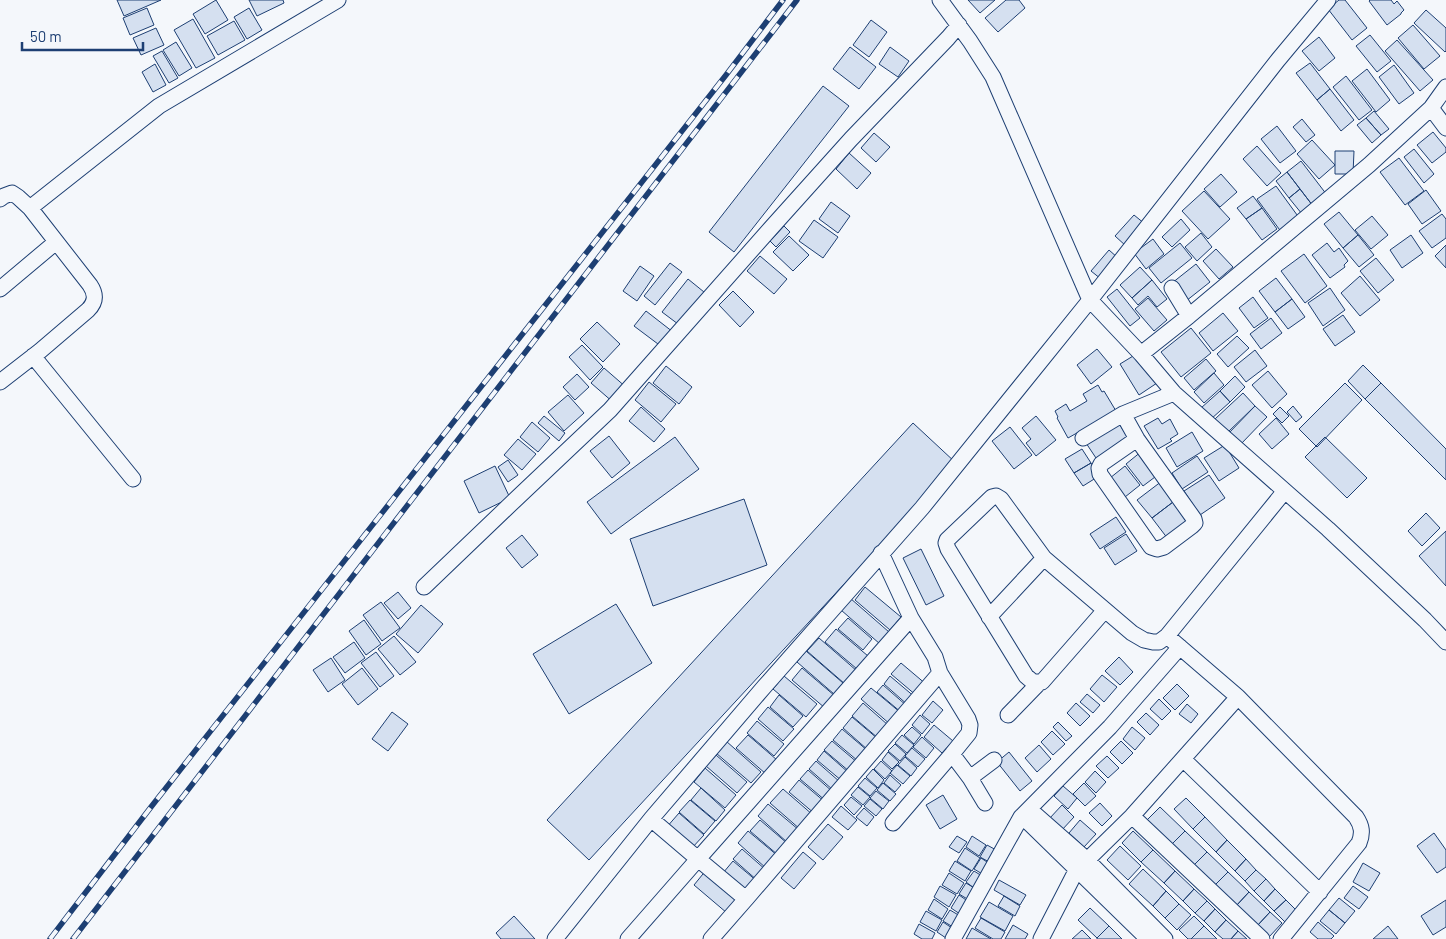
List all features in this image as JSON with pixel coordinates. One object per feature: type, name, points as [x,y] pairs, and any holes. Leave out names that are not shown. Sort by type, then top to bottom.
[{"type":"street","points":[[30,208],[159,106],[338,0]]},
{"type":"street","points":[[940,0],[993,77],[1090,300],[1141,354],[1174,393],[1328,529],[1446,642]]},
{"type":"street","points":[[555,939],[651,819],[922,508],[1090,300],[1278,60],[1328,0]]},
{"type":"street","points":[[424,587],[610,410],[851,139],[959,25]]},
{"type":"street","points":[[1141,354],[1190,316],[1369,165],[1431,108],[1446,87]]},
{"type":"street","points":[[1431,108],[1446,128]]},
{"type":"street","points":[[0,199],[12,193],[18,196],[30,208],[92,289],[94,300],[93,305],[88,310],[0,382]]},
{"type":"street","points":[[0,289],[56,242]]},
{"type":"street","points":[[1172,288],[1190,316]]},
{"type":"street","points":[[34,356],[134,479]]},
{"type":"street","points":[[1083,438],[1123,414],[1174,393]]},
{"type":"street","points":[[1123,414],[1138,439],[1194,519],[1195,523],[1192,526],[1164,547],[1157,549],[1151,547],[1099,471],[1101,464],[1138,439]]},
{"type":"street","points":[[1039,683],[1033,682],[1026,676],[946,545],[947,540],[995,495],[1001,499],[1044,558],[1132,634],[1144,640],[1159,642],[1167,636],[1233,552],[1284,492]]},
{"type":"street","points":[[881,553],[912,618],[935,657],[940,673],[970,725],[969,733],[893,823]]},
{"type":"street","points":[[989,617],[1044,558]]},
{"type":"street","points":[[1008,715],[1042,682],[1105,610]]},
{"type":"street","points":[[628,939],[912,618]]},
{"type":"street","points":[[1167,636],[1238,698],[1360,823],[1362,830],[1359,843],[1281,939]]},
{"type":"street","points":[[953,939],[1025,813],[1110,727],[1180,646]]},
{"type":"street","points":[[711,939],[940,673]]},
{"type":"street","points":[[1041,939],[1082,865],[1132,816],[1238,698]]},
{"type":"street","points":[[952,754],[970,778],[985,803]]},
{"type":"street","points":[[1183,759],[1320,892]]},
{"type":"street","points":[[970,778],[994,760]]},
{"type":"street","points":[[1025,813],[1029,824],[1082,865],[1165,939]]},
{"type":"street","points":[[1132,816],[1262,939]]},
{"type":"street","points":[[651,819],[746,899]]},
{"type":"street","points":[[1082,865],[1148,939]]},
{"type":"building","points":[[117,0],[161,0],[124,16]]},
{"type":"building","points":[[216,0],[228,20],[205,34],[193,14]]},
{"type":"building","points":[[249,0],[283,0],[284,3],[257,16]]},
{"type":"building","points":[[968,0],[995,0],[980,13]]},
{"type":"building","points":[[1006,0],[1019,0],[1025,8],[998,32],[985,18]]},
{"type":"building","points":[[1339,0],[1345,0],[1367,28],[1352,40],[1328,9]]},
{"type":"building","points":[[1370,0],[1391,0],[1394,4],[1397,1],[1404,10],[1387,25]]},
{"type":"building","points":[[147,8],[154,25],[130,35],[123,18]]},
{"type":"building","points":[[249,8],[262,30],[247,39],[234,17]]},
{"type":"building","points":[[1426,10],[1446,28],[1445,52],[1414,23]]},
{"type":"building","points":[[193,19],[215,58],[196,68],[174,30]]},
{"type":"building","points":[[871,20],[887,32],[869,57],[853,45]]},
{"type":"building","points":[[234,21],[245,40],[218,55],[207,36]]},
{"type":"building","points":[[1413,25],[1440,56],[1424,69],[1398,38]]},
{"type":"building","points":[[156,28],[164,45],[141,55],[133,38]]},
{"type":"building","points":[[1370,35],[1391,61],[1377,72],[1356,46]]},
{"type":"building","points":[[1319,37],[1335,58],[1319,71],[1302,51]]},
{"type":"building","points":[[1397,40],[1433,80],[1420,91],[1385,51]]},
{"type":"building","points":[[176,42],[192,68],[179,76],[163,50]]},
{"type":"building","points":[[850,47],[876,67],[859,89],[833,69]]},
{"type":"building","points":[[890,47],[909,61],[898,77],[879,64]]},
{"type":"building","points":[[162,51],[178,78],[169,83],[153,56]]},
{"type":"building","points":[[1310,63],[1330,89],[1317,100],[1296,73]]},
{"type":"building","points":[[155,64],[166,85],[153,92],[142,72]]},
{"type":"building","points":[[1394,65],[1414,93],[1399,104],[1379,77]]},
{"type":"building","points":[[1367,69],[1390,100],[1376,112],[1352,81]]},
{"type":"building","points":[[1346,76],[1372,110],[1359,120],[1333,87]]},
{"type":"building","points":[[823,86],[849,106],[734,252],[709,232]]},
{"type":"building","points":[[1330,89],[1354,120],[1341,131],[1317,100]]},
{"type":"building","points":[[1374,111],[1389,129],[1381,135],[1366,118]]},
{"type":"building","points":[[1366,118],[1381,135],[1372,143],[1357,125]]},
{"type":"building","points":[[1302,119],[1315,135],[1306,142],[1293,127]]},
{"type":"building","points":[[1277,126],[1296,151],[1280,163],[1261,139]]},
{"type":"building","points":[[1433,132],[1446,148],[1446,152],[1432,163],[1417,145]]},
{"type":"building","points":[[874,133],[890,147],[876,162],[861,148]]},
{"type":"building","points":[[1312,140],[1335,165],[1319,179],[1297,154]]},
{"type":"building","points":[[1257,146],[1281,173],[1267,186],[1243,159]]},
{"type":"building","points":[[1414,149],[1434,174],[1424,183],[1404,157]]},
{"type":"building","points":[[1335,151],[1354,151],[1353,174],[1335,174]]},
{"type":"building","points":[[849,153],[871,173],[857,189],[836,169]]},
{"type":"building","points":[[1399,158],[1424,191],[1405,205],[1380,172]]},
{"type":"building","points":[[1301,161],[1327,195],[1313,206],[1287,172]]},
{"type":"building","points":[[1287,172],[1300,189],[1289,198],[1276,181]]},
{"type":"building","points":[[1221,174],[1237,192],[1220,207],[1204,189]]},
{"type":"building","points":[[1276,186],[1300,219],[1282,233],[1257,199]]},
{"type":"building","points":[[1300,189],[1313,206],[1302,214],[1289,198]]},
{"type":"building","points":[[1426,190],[1441,211],[1422,224],[1408,204]]},
{"type":"building","points":[[1204,191],[1230,219],[1208,239],[1182,211]]},
{"type":"building","points":[[1253,196],[1262,208],[1246,219],[1237,208]]},
{"type":"building","points":[[831,202],[850,216],[838,233],[819,219]]},
{"type":"building","points":[[1262,208],[1277,229],[1262,240],[1246,219]]},
{"type":"building","points":[[1339,212],[1358,235],[1343,248],[1324,224]]},
{"type":"building","points":[[1442,214],[1446,219],[1446,238],[1432,248],[1419,231]]},
{"type":"building","points":[[1134,215],[1145,224],[1126,246],[1115,236]]},
{"type":"building","points":[[1372,216],[1388,235],[1371,249],[1355,230]]},
{"type":"building","points":[[1181,219],[1190,230],[1172,247],[1162,237]]},
{"type":"building","points":[[814,220],[838,237],[823,258],[799,241]]},
{"type":"building","points":[[784,226],[790,232],[776,247],[770,241]]},
{"type":"building","points":[[1201,233],[1212,247],[1197,261],[1185,247]]},
{"type":"building","points":[[1358,235],[1374,255],[1359,267],[1343,248]]},
{"type":"building","points":[[1411,235],[1423,253],[1402,268],[1390,250]]},
{"type":"building","points":[[789,236],[809,255],[793,271],[773,252]]},
{"type":"building","points":[[1153,239],[1164,254],[1146,269],[1134,253]]},
{"type":"building","points":[[1180,243],[1192,258],[1161,283],[1149,268]]},
{"type":"building","points":[[1327,243],[1334,252],[1339,248],[1348,261],[1344,265],[1345,267],[1330,278],[1312,255]]},
{"type":"building","points":[[1446,245],[1446,268],[1435,256]]},
{"type":"building","points":[[1216,249],[1233,267],[1219,279],[1203,261]]},
{"type":"building","points":[[1109,250],[1118,258],[1101,279],[1091,271]]},
{"type":"building","points":[[1304,254],[1327,286],[1305,303],[1281,271]]},
{"type":"building","points":[[760,256],[787,279],[774,294],[747,271]]},
{"type":"building","points":[[1376,258],[1394,280],[1378,293],[1360,271]]},
{"type":"building","points":[[670,263],[682,272],[655,305],[644,296]]},
{"type":"building","points":[[1196,264],[1210,282],[1186,301],[1172,283]]},
{"type":"building","points":[[640,266],[654,276],[637,301],[623,291]]},
{"type":"building","points":[[1140,267],[1152,280],[1132,298],[1120,285]]},
{"type":"building","points":[[1360,276],[1380,300],[1360,316],[1341,293]]},
{"type":"building","points":[[1276,278],[1292,299],[1275,312],[1259,291]]},
{"type":"building","points":[[688,279],[704,292],[678,324],[662,312]]},
{"type":"building","points":[[1152,280],[1167,299],[1157,307],[1148,296],[1138,305],[1132,298]]},
{"type":"building","points":[[1330,288],[1345,310],[1323,326],[1308,303]]},
{"type":"building","points":[[1117,289],[1140,318],[1130,326],[1107,297]]},
{"type":"building","points":[[733,291],[754,312],[740,327],[719,305]]},
{"type":"building","points":[[1253,297],[1268,318],[1254,328],[1239,308]]},
{"type":"building","points":[[1148,298],[1167,320],[1154,331],[1135,309]]},
{"type":"building","points":[[1292,299],[1305,317],[1288,329],[1275,312]]},
{"type":"building","points":[[646,311],[673,332],[662,347],[634,326]]},
{"type":"building","points":[[1223,313],[1238,331],[1213,351],[1199,333]]},
{"type":"building","points":[[1343,315],[1355,332],[1335,346],[1323,329]]},
{"type":"building","points":[[1271,318],[1282,333],[1261,349],[1250,334]]},
{"type":"building","points":[[597,322],[620,344],[603,362],[580,339]]},
{"type":"building","points":[[1191,328],[1211,353],[1181,377],[1161,352]]},
{"type":"building","points":[[1237,336],[1249,348],[1228,367],[1217,354]]},
{"type":"building","points":[[582,345],[603,367],[590,380],[569,357]]},
{"type":"building","points":[[1097,349],[1112,367],[1091,384],[1077,365]]},
{"type":"building","points":[[1255,350],[1267,366],[1246,382],[1234,367]]},
{"type":"building","points":[[1138,353],[1157,383],[1139,395],[1120,364]]},
{"type":"building","points":[[1206,359],[1216,371],[1194,390],[1184,378]]},
{"type":"building","points":[[1363,365],[1381,383],[1365,399],[1348,381]]},
{"type":"building","points":[[666,366],[692,387],[679,404],[653,383]]},
{"type":"building","points":[[604,368],[627,388],[614,403],[591,383]]},
{"type":"building","points":[[1268,371],[1287,394],[1272,408],[1252,385]]},
{"type":"building","points":[[1214,373],[1224,385],[1204,403],[1194,392]]},
{"type":"building","points":[[577,374],[589,387],[575,400],[563,387]]},
{"type":"building","points":[[1235,376],[1245,387],[1230,402],[1220,391]]},
{"type":"building","points":[[649,382],[676,404],[661,422],[635,400]]},
{"type":"building","points":[[1345,383],[1362,400],[1317,447],[1299,429]]},
{"type":"building","points":[[1381,383],[1446,449],[1446,480],[1365,399]]},
{"type":"building","points":[[1098,385],[1102,392],[1104,391],[1116,411],[1068,438],[1055,411],[1066,404],[1070,411],[1087,401],[1083,394]]},
{"type":"building","points":[[1220,391],[1230,402],[1211,419],[1201,408]]},
{"type":"building","points":[[1243,393],[1255,406],[1228,432],[1215,419]]},
{"type":"building","points":[[568,395],[584,413],[564,431],[548,412]]},
{"type":"building","points":[[1255,406],[1267,417],[1240,445],[1228,434]]},
{"type":"building","points":[[1293,406],[1302,417],[1296,422],[1287,412]]},
{"type":"building","points":[[641,407],[665,429],[654,442],[629,421]]},
{"type":"building","points":[[1280,407],[1289,416],[1282,423],[1273,414]]},
{"type":"building","points":[[544,416],[565,433],[559,441],[538,423]]},
{"type":"building","points":[[1036,416],[1056,440],[1036,456],[1026,443],[1031,439],[1022,428]]},
{"type":"building","points":[[1158,418],[1162,424],[1170,419],[1178,434],[1170,439],[1172,441],[1158,449],[1144,426]]},
{"type":"building","points":[[1276,418],[1289,434],[1272,449],[1259,434]]},
{"type":"building","points":[[532,422],[550,438],[538,452],[520,437]]},
{"type":"building","points":[[1118,422],[1130,441],[1098,461],[1086,443]]},
{"type":"building","points":[[913,423],[956,463],[589,860],[547,820]]},
{"type":"building","points":[[1010,427],[1032,455],[1014,469],[992,441]]},
{"type":"building","points":[[1192,432],[1203,451],[1177,467],[1166,448]]},
{"type":"building","points":[[609,436],[630,463],[612,478],[590,451]]},
{"type":"building","points":[[675,437],[699,469],[611,534],[587,502]]},
{"type":"building","points":[[1325,437],[1367,478],[1347,498],[1305,457]]},
{"type":"building","points":[[518,439],[536,454],[522,470],[504,455]]},
{"type":"building","points":[[1225,445],[1239,468],[1219,481],[1204,458]]},
{"type":"building","points":[[1082,449],[1091,463],[1074,473],[1065,459]]},
{"type":"building","points":[[1142,451],[1159,474],[1143,486],[1126,464]]},
{"type":"building","points":[[1197,456],[1208,472],[1182,489],[1172,473]]},
{"type":"building","points":[[508,460],[518,475],[508,482],[498,467]]},
{"type":"building","points":[[1091,463],[1099,476],[1083,486],[1074,473]]},
{"type":"building","points":[[495,466],[510,498],[479,513],[464,481]]},
{"type":"building","points":[[1125,466],[1140,485],[1125,497],[1110,478]]},
{"type":"building","points":[[1209,475],[1225,498],[1200,515],[1184,491]]},
{"type":"building","points":[[1162,481],[1177,499],[1152,518],[1137,500]]},
{"type":"building","points":[[744,499],[767,565],[653,606],[630,539]]},
{"type":"building","points":[[1177,499],[1192,520],[1168,539],[1152,518]]},
{"type":"building","points":[[1426,513],[1440,528],[1422,546],[1408,531]]},
{"type":"building","points":[[1116,517],[1126,532],[1100,549],[1090,534]]},
{"type":"building","points":[[1446,531],[1446,586],[1419,556]]},
{"type":"building","points":[[1126,534],[1137,551],[1115,565],[1104,548]]},
{"type":"building","points":[[522,535],[538,555],[522,568],[506,548]]},
{"type":"building","points":[[921,549],[944,596],[926,605],[903,558]]},
{"type":"building","points":[[865,587],[901,617],[890,630],[855,600]]},
{"type":"building","points":[[398,592],[411,608],[398,619],[384,603]]},
{"type":"building","points":[[850,598],[889,632],[880,644],[841,610]]},
{"type":"building","points":[[381,602],[400,628],[382,641],[363,615]]},
{"type":"building","points":[[616,604],[652,663],[569,714],[533,654]]},
{"type":"building","points":[[421,605],[443,624],[418,653],[396,634]]},
{"type":"building","points":[[848,618],[872,639],[863,650],[838,629]]},
{"type":"building","points":[[364,620],[381,644],[366,655],[349,631]]},
{"type":"building","points":[[836,629],[868,656],[857,669],[825,642]]},
{"type":"building","points":[[394,636],[416,662],[400,675],[378,649]]},
{"type":"building","points":[[819,638],[857,671],[845,684],[807,651]]},
{"type":"building","points":[[354,642],[365,658],[345,673],[333,657]]},
{"type":"building","points":[[806,651],[843,683],[834,694],[797,662]]},
{"type":"building","points":[[376,652],[394,676],[380,687],[361,663]]},
{"type":"building","points":[[1119,657],[1133,672],[1120,685],[1105,671]]},
{"type":"building","points":[[331,658],[345,680],[328,692],[313,670]]},
{"type":"building","points":[[901,663],[927,685],[917,696],[891,674]]},
{"type":"building","points":[[362,668],[378,689],[358,705],[342,684]]},
{"type":"building","points":[[802,668],[835,696],[825,708],[792,680]]},
{"type":"building","points":[[1102,675],[1117,687],[1104,702],[1090,689]]},
{"type":"building","points":[[784,676],[817,704],[806,717],[773,689]]},
{"type":"building","points":[[890,676],[916,698],[909,706],[884,684]]},
{"type":"building","points":[[1177,684],[1189,696],[1175,710],[1163,698]]},
{"type":"building","points":[[883,685],[907,706],[902,713],[877,692]]},
{"type":"building","points":[[871,688],[901,713],[891,725],[861,699]]},
{"type":"building","points":[[1087,694],[1100,705],[1093,713],[1080,702]]},
{"type":"building","points":[[779,695],[803,716],[793,727],[770,707]]},
{"type":"building","points":[[1159,699],[1171,711],[1162,720],[1150,709]]},
{"type":"building","points":[[933,701],[943,710],[932,723],[922,715]]},
{"type":"building","points":[[863,703],[888,725],[878,738],[852,716]]},
{"type":"building","points":[[1076,703],[1090,716],[1080,726],[1067,713]]},
{"type":"building","points":[[1187,704],[1198,714],[1191,723],[1179,714]]},
{"type":"building","points":[[768,707],[794,729],[783,741],[758,719]]},
{"type":"building","points":[[392,712],[408,724],[388,751],[372,739]]},
{"type":"building","points":[[1146,713],[1159,725],[1150,735],[1137,722]]},
{"type":"building","points":[[920,715],[930,724],[922,734],[912,725]]},
{"type":"building","points":[[852,717],[878,739],[868,750],[843,728]]},
{"type":"building","points":[[757,721],[784,744],[774,756],[747,733]]},
{"type":"building","points":[[1058,722],[1072,736],[1066,741],[1053,727]]},
{"type":"building","points":[[934,725],[953,741],[942,753],[924,737]]},
{"type":"building","points":[[912,727],[921,735],[914,744],[904,735]]},
{"type":"building","points":[[1132,727],[1145,738],[1135,750],[1123,739]]},
{"type":"building","points":[[842,729],[868,751],[858,761],[833,740]]},
{"type":"building","points":[[1052,731],[1065,744],[1053,755],[1041,742]]},
{"type":"building","points":[[748,735],[777,760],[766,774],[736,748]]},
{"type":"building","points":[[902,735],[914,745],[907,753],[895,743]]},
{"type":"building","points":[[922,737],[934,748],[926,758],[913,747]]},
{"type":"building","points":[[726,741],[761,772],[751,783],[716,753]]},
{"type":"building","points":[[832,741],[858,763],[850,772],[824,750]]},
{"type":"building","points":[[1121,741],[1133,753],[1122,764],[1110,752]]},
{"type":"building","points":[[895,744],[906,754],[900,761],[888,751]]},
{"type":"building","points":[[1039,745],[1051,759],[1037,772],[1025,758]]},
{"type":"building","points":[[912,748],[925,759],[918,767],[905,756]]},
{"type":"building","points":[[824,751],[849,773],[842,781],[817,760]]},
{"type":"building","points":[[888,752],[899,762],[892,769],[882,760]]},
{"type":"building","points":[[1009,752],[1032,781],[1020,791],[997,762]]},
{"type":"building","points":[[716,755],[747,782],[737,793],[706,766]]},
{"type":"building","points":[[1107,756],[1119,768],[1108,778],[1096,766]]},
{"type":"building","points":[[905,757],[917,768],[911,776],[898,765]]},
{"type":"building","points":[[816,761],[840,782],[833,790],[809,769]]},
{"type":"building","points":[[881,761],[892,771],[885,779],[874,769]]},
{"type":"building","points":[[897,765],[910,776],[903,784],[890,773]]},
{"type":"building","points":[[705,768],[736,795],[725,808],[694,782]]},
{"type":"building","points":[[873,769],[884,780],[878,788],[866,777]]},
{"type":"building","points":[[808,770],[833,792],[826,801],[800,779]]},
{"type":"building","points":[[1095,771],[1106,782],[1096,793],[1085,782]]},
{"type":"building","points":[[890,775],[901,785],[895,792],[884,783]]},
{"type":"building","points":[[865,778],[877,788],[870,796],[858,786]]},
{"type":"building","points":[[799,780],[825,802],[815,814],[789,792]]},
{"type":"building","points":[[883,783],[896,794],[890,801],[877,790]]},
{"type":"building","points":[[1084,783],[1096,796],[1085,806],[1073,794]]},
{"type":"building","points":[[1063,786],[1077,798],[1068,809],[1054,796]]},
{"type":"building","points":[[858,787],[870,797],[863,805],[851,795]]},
{"type":"building","points":[[701,788],[725,810],[716,821],[691,800]]},
{"type":"building","points":[[783,789],[813,815],[801,830],[770,803]]},
{"type":"building","points":[[876,791],[889,801],[883,809],[870,798]]},
{"type":"building","points":[[943,795],[957,819],[940,829],[926,805]]},
{"type":"building","points":[[851,797],[862,806],[854,815],[844,805]]},
{"type":"building","points":[[1186,798],[1205,817],[1193,829],[1174,809]]},
{"type":"building","points":[[870,799],[882,809],[876,816],[864,806]]},
{"type":"building","points":[[690,800],[715,821],[704,834],[679,812]]},
{"type":"building","points":[[1100,803],[1112,816],[1102,826],[1089,813]]},
{"type":"building","points":[[768,804],[799,830],[788,843],[758,816]]},
{"type":"building","points":[[1062,805],[1074,817],[1061,831],[1049,819]]},
{"type":"building","points":[[841,806],[857,820],[848,830],[832,817]]},
{"type":"building","points":[[1160,807],[1185,831],[1171,845],[1146,821]]},
{"type":"building","points":[[864,808],[874,817],[867,826],[856,817]]},
{"type":"building","points":[[679,813],[704,835],[691,849],[666,828]]},
{"type":"building","points":[[1205,817],[1227,840],[1216,852],[1193,829]]},
{"type":"building","points":[[760,820],[788,844],[778,855],[750,831]]},
{"type":"building","points":[[1080,820],[1096,834],[1084,847],[1069,833]]},
{"type":"building","points":[[828,824],[843,837],[823,860],[808,847]]},
{"type":"building","points":[[748,831],[778,856],[767,869],[738,843]]},
{"type":"building","points":[[1133,831],[1153,850],[1141,862],[1122,843]]},
{"type":"building","points":[[1185,831],[1207,852],[1193,866],[1171,845]]},
{"type":"building","points":[[1434,833],[1446,850],[1446,867],[1437,873],[1417,846]]},
{"type":"building","points":[[957,836],[967,842],[959,853],[949,847]]},
{"type":"building","points":[[972,836],[986,845],[979,856],[966,847]]},
{"type":"building","points":[[1227,840],[1246,859],[1235,871],[1216,852]]},
{"type":"building","points":[[987,845],[998,851],[991,863],[980,857]]},
{"type":"building","points":[[1120,846],[1141,866],[1128,880],[1107,860]]},
{"type":"building","points":[[965,848],[980,858],[972,871],[957,861]]},
{"type":"building","points":[[742,849],[766,870],[758,881],[733,859]]},
{"type":"building","points":[[1153,850],[1175,871],[1164,883],[1141,862]]},
{"type":"building","points":[[803,852],[816,863],[794,889],[781,878]]},
{"type":"building","points":[[1207,852],[1228,872],[1214,886],[1193,866]]},
{"type":"building","points":[[981,858],[990,864],[984,875],[974,869]]},
{"type":"building","points":[[1246,859],[1256,870],[1245,881],[1235,871]]},
{"type":"building","points":[[733,861],[758,882],[748,894],[723,873]]},
{"type":"building","points":[[955,861],[971,871],[965,881],[949,871]]},
{"type":"building","points":[[1363,863],[1380,873],[1369,891],[1353,882]]},
{"type":"building","points":[[707,869],[740,898],[727,913],[694,885]]},
{"type":"building","points":[[1143,869],[1166,891],[1153,906],[1129,884]]},
{"type":"building","points":[[1256,870],[1266,879],[1254,891],[1245,881]]},
{"type":"building","points":[[974,871],[982,876],[974,888],[966,882]]},
{"type":"building","points":[[1175,871],[1194,889],[1183,901],[1164,883]]},
{"type":"building","points":[[1228,872],[1249,892],[1236,906],[1214,886]]},
{"type":"building","points":[[949,873],[964,883],[957,894],[942,885]]},
{"type":"building","points":[[1266,879],[1275,889],[1264,901],[1254,891]]},
{"type":"building","points":[[999,880],[1026,895],[1020,905],[994,890]]},
{"type":"building","points":[[966,883],[976,889],[969,900],[959,894]]},
{"type":"building","points":[[940,886],[956,895],[949,907],[934,897]]},
{"type":"building","points":[[1353,886],[1368,897],[1359,909],[1344,898]]},
{"type":"building","points":[[1194,889],[1207,901],[1195,913],[1183,901]]},
{"type":"building","points":[[1275,889],[1286,900],[1274,911],[1264,901]]},
{"type":"building","points":[[1166,891],[1179,904],[1165,918],[1153,906]]},
{"type":"building","points":[[1249,892],[1270,912],[1257,926],[1236,906]]},
{"type":"building","points":[[959,895],[969,902],[960,914],[951,908]]},
{"type":"building","points":[[1004,896],[1020,906],[1015,916],[998,906]]},
{"type":"building","points":[[1339,898],[1355,911],[1345,923],[1329,910]]},
{"type":"building","points":[[934,899],[948,909],[942,919],[928,910]]},
{"type":"building","points":[[1286,900],[1296,910],[1285,922],[1274,911]]},
{"type":"building","points":[[1446,900],[1446,927],[1433,935],[1421,916]]},
{"type":"building","points":[[1207,901],[1215,909],[1204,921],[1195,913]]},
{"type":"building","points":[[989,902],[1013,916],[1005,931],[980,917]]},
{"type":"building","points":[[1179,904],[1191,915],[1177,930],[1165,918]]},
{"type":"building","points":[[1090,908],[1109,926],[1097,938],[1078,920]]},
{"type":"building","points":[[1215,909],[1226,920],[1215,932],[1204,921]]},
{"type":"building","points":[[950,910],[960,916],[953,927],[943,921]]},
{"type":"building","points":[[1329,910],[1345,923],[1336,934],[1320,921]]},
{"type":"building","points":[[926,911],[942,920],[936,931],[920,922]]},
{"type":"building","points":[[1270,912],[1282,923],[1269,937],[1257,926]]},
{"type":"building","points":[[514,916],[535,939],[501,939],[496,933]]},
{"type":"building","points":[[1194,916],[1204,926],[1191,939],[1188,939],[1179,930]]},
{"type":"building","points":[[981,918],[1005,932],[1001,939],[993,939],[975,928]]},
{"type":"building","points":[[1226,920],[1238,931],[1231,939],[1223,939],[1215,932]]},
{"type":"building","points":[[943,922],[952,928],[946,938],[937,932]]},
{"type":"building","points":[[1318,922],[1334,936],[1331,939],[1318,939],[1310,932]]},
{"type":"building","points":[[919,924],[935,933],[932,939],[922,939],[914,934]]},
{"type":"building","points":[[1013,925],[1028,934],[1025,939],[1005,939]]},
{"type":"building","points":[[1109,926],[1122,939],[1097,939]]},
{"type":"building","points":[[1204,926],[1217,939],[1191,939]]},
{"type":"building","points":[[1388,926],[1398,939],[1373,939]]},
{"type":"building","points":[[972,928],[991,939],[966,939]]},
{"type":"building","points":[[1082,930],[1091,939],[1072,939]]},
{"type":"building","points":[[1238,931],[1247,939],[1231,939]]},
{"type":"railway","points":[[50,939],[151,807],[783,0]]},
{"type":"railway","points":[[73,939],[797,0]]}]
